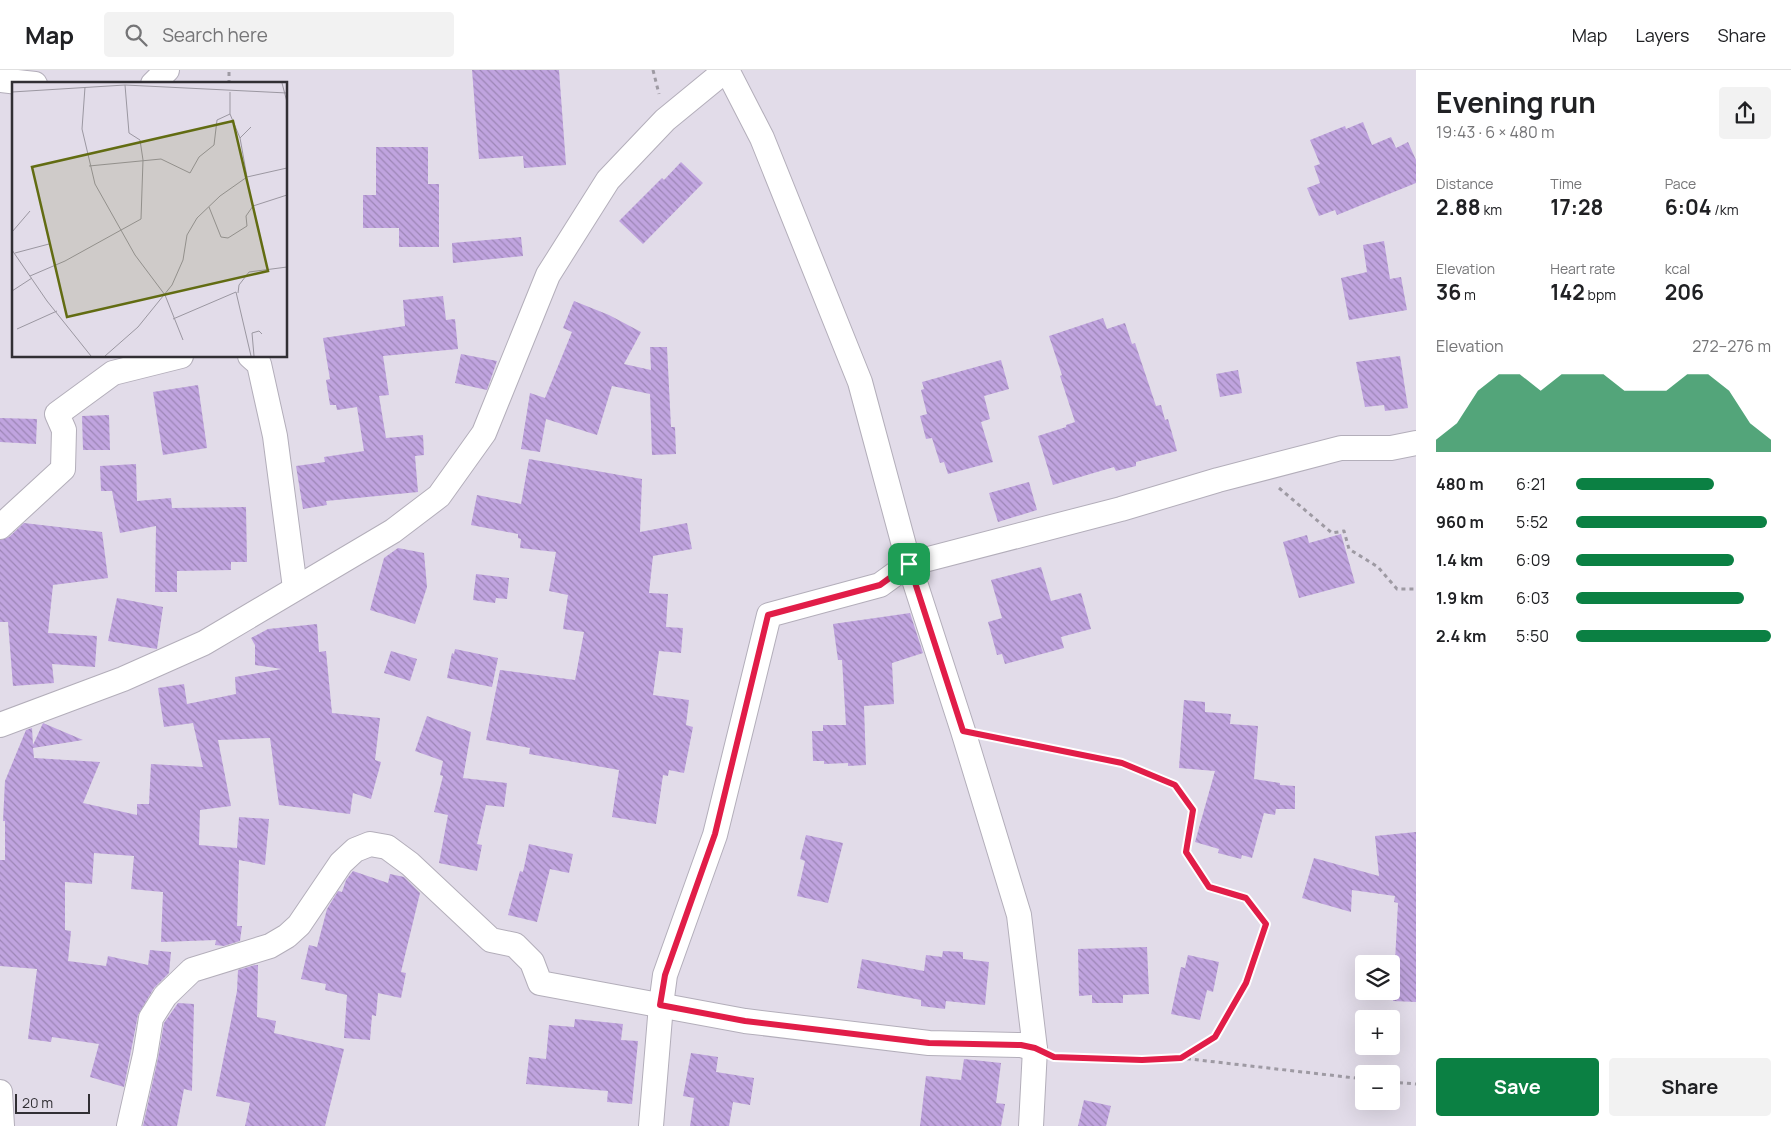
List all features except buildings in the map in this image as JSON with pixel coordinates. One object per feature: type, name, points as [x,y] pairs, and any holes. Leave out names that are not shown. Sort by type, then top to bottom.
[{"type":"street","points":[[155,82],[167,70]]},
{"type":"street","points":[[0,725],[123,679],[204,643],[393,531],[439,496],[484,433],[548,275],[608,180],[665,120],[727,70],[762,138],[860,382],[909,564],[963,731],[1018,915],[1035,1048],[1031,1126]]},
{"type":"street","points":[[0,80],[18,82]]},
{"type":"street","points":[[0,527],[63,469],[64,430],[57,414],[113,373],[173,358]]},
{"type":"street","points":[[252,358],[259,364],[275,436],[295,588]]},
{"type":"street","points":[[650,1126],[660,1005],[665,975],[715,834],[768,615],[880,585],[909,564],[1120,509],[1218,480],[1341,448],[1391,448],[1416,443]]},
{"type":"street","points":[[129,1126],[145,1055],[151,1018],[165,996],[192,970],[270,946],[287,936],[299,925],[341,863],[355,850],[370,844],[387,847],[410,864],[491,940],[514,945],[532,962],[540,983],[745,1021],[920,1042],[1021,1045],[1035,1048]]},
{"type":"street","points":[[0,1092],[2,1126]]},
{"type":"path","points":[[1275,485],[1332,533],[1344,531],[1349,549],[1378,567],[1397,589],[1416,589]]},
{"type":"path","points":[[963,731],[1122,763],[1175,785],[1193,810],[1186,852],[1209,887],[1246,898],[1266,924],[1246,983],[1215,1037],[1181,1058]]},
{"type":"path","points":[[1035,1048],[1054,1057],[1142,1060],[1181,1058],[1355,1078]]},
{"type":"path","points":[[1400,1083],[1416,1084]]},
{"type":"route","points":[[909,564],[963,731],[1122,763],[1175,785],[1193,810],[1186,852],[1209,887],[1246,898],[1266,924],[1246,983],[1215,1037],[1181,1058],[1142,1060],[1054,1057],[1035,1048],[1021,1045],[929,1043],[745,1021],[660,1005],[665,975],[715,834],[768,615],[880,585],[909,564]]}]
